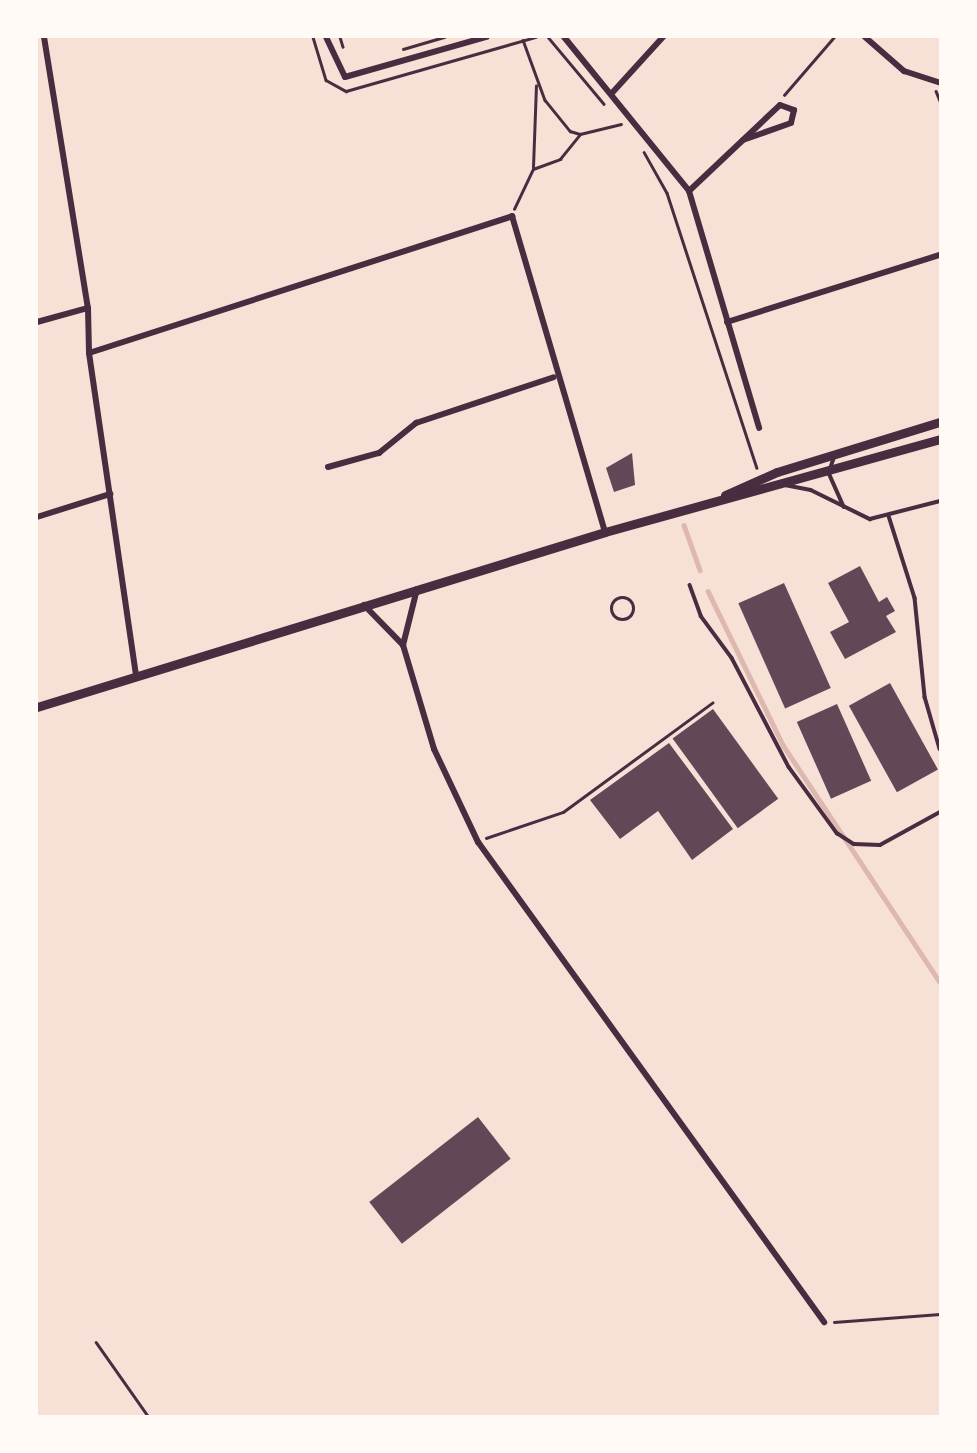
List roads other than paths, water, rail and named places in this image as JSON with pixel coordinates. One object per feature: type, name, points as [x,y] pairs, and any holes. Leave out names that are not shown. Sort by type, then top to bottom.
[{"type":"main road","points":[[704,505],[836,454],[940,422]]},
{"type":"main road","points":[[37,707],[605,532],[829,473],[940,439]]},
{"type":"street","points":[[44,37],[88,308],[89,353],[136,677]]},
{"type":"street","points":[[326,37],[345,77],[486,37]]},
{"type":"street","points":[[564,37],[690,191],[759,428]]},
{"type":"street","points":[[611,93],[663,37]]},
{"type":"street","points":[[865,37],[904,71],[940,83]]},
{"type":"street","points":[[690,191],[743,140],[780,105],[794,110],[791,123],[743,140]]},
{"type":"street","points":[[89,353],[512,216],[554,377],[605,532]]},
{"type":"street","points":[[727,322],[940,255]]},
{"type":"street","points":[[37,322],[88,308]]},
{"type":"street","points":[[328,467],[379,453],[416,423],[554,377]]},
{"type":"street","points":[[37,517],[110,494]]},
{"type":"street","points":[[403,645],[417,589]]},
{"type":"street","points":[[364,605],[403,645],[434,749],[478,842],[824,1322]]},
{"type":"lane","points":[[836,454],[829,473],[845,509]]},
{"type":"lane","points":[[785,485],[811,489],[845,509],[870,519],[940,501]]},
{"type":"lane","points":[[889,516],[915,598],[925,697],[940,750]]},
{"type":"lane","points":[[690,585],[701,616],[732,658],[789,767],[837,833],[855,844],[880,845],[940,812]]},
{"type":"lane","points":[[620,598],[635,608],[625,619],[612,614],[620,598]]},
{"type":"waterway","points":[[684,525],[700,570]]},
{"type":"waterway","points":[[708,591],[783,745],[940,982]]}]
